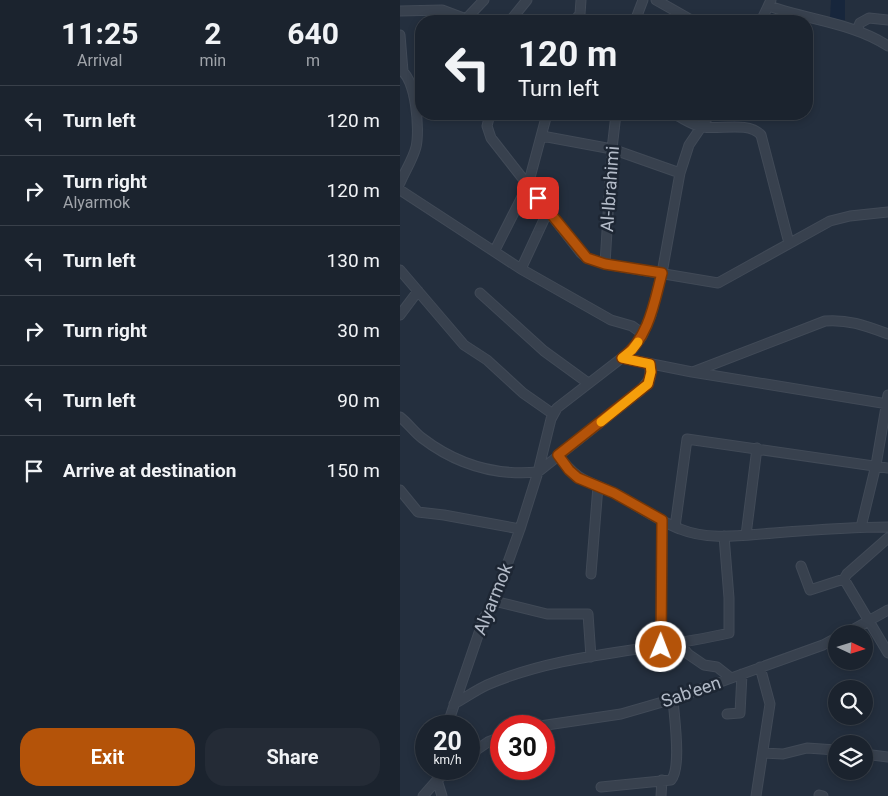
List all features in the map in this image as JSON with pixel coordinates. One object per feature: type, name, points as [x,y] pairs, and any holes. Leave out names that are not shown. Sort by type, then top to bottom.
[{"type":"street","points":[[469,15],[484,0]]},
{"type":"street","points":[[515,15],[527,0]]},
{"type":"street","points":[[579,15],[581,0]]},
{"type":"street","points":[[637,15],[643,0]]},
{"type":"street","points":[[656,0],[682,15]]},
{"type":"street","points":[[763,15],[770,3],[794,15]]},
{"type":"street","points":[[400,11],[442,10],[457,15]]},
{"type":"street","points":[[857,30],[858,25],[866,19],[888,20]]},
{"type":"street","points":[[813,20],[857,30],[876,38],[888,46]]},
{"type":"street","points":[[400,35],[401,70],[408,76],[413,92],[415,114]]},
{"type":"street","points":[[400,182],[414,154],[417,136],[416,120]]},
{"type":"street","points":[[489,120],[488,126],[491,138],[548,211],[587,258],[605,264],[718,283],[830,221],[850,216],[888,212]]},
{"type":"street","points":[[494,250],[528,185],[546,120]]},
{"type":"street","name":"Al-Ibrahimi","points":[[605,264],[615,120]]},
{"type":"street","points":[[687,120],[702,127],[749,128],[758,131],[761,135],[789,243]]},
{"type":"street","points":[[400,270],[464,345],[487,360],[523,393],[553,414],[557,408],[622,358],[637,344],[650,315],[662,273],[680,173],[689,145],[706,120]]},
{"type":"street","points":[[542,136],[612,149],[680,173]]},
{"type":"street","points":[[400,190],[521,269],[611,320],[632,326],[642,334]]},
{"type":"street","points":[[521,269],[548,211]]},
{"type":"street","points":[[400,315],[418,292]]},
{"type":"street","points":[[480,293],[544,351],[588,383]]},
{"type":"street","points":[[692,372],[825,321],[840,320],[854,322],[888,334]]},
{"type":"street","points":[[622,358],[692,372],[888,401],[876,466],[861,527]]},
{"type":"street","points":[[400,416],[421,437],[456,459],[500,472],[516,474],[538,472],[644,388],[650,378],[650,364]]},
{"type":"street","name":"Alyarmok","points":[[450,715],[484,618],[494,601],[520,529],[538,472],[553,414]]},
{"type":"street","points":[[675,527],[688,439],[888,468]]},
{"type":"street","points":[[746,535],[757,448]]},
{"type":"street","points":[[558,455],[573,474],[614,493],[675,527],[701,534],[724,536],[861,527],[888,528]]},
{"type":"street","points":[[591,574],[598,486]]},
{"type":"street","points":[[400,490],[418,512],[520,529]]},
{"type":"street","points":[[661,647],[662,520]]},
{"type":"street","points":[[454,704],[487,685],[540,667],[591,657],[680,644],[729,633],[729,598],[724,536]]},
{"type":"street","points":[[801,566],[810,590],[844,579],[847,574],[888,538]]},
{"type":"street","points":[[844,579],[888,653]]},
{"type":"street","points":[[494,601],[547,614],[588,614],[591,657]]},
{"type":"street","points":[[862,625],[888,610]]},
{"type":"street","name":"Sab'een","points":[[555,724],[621,714],[673,699],[828,642]]},
{"type":"street","points":[[680,644],[688,654],[704,665],[717,667],[731,678]]},
{"type":"street","points":[[756,796],[770,704],[760,667]]},
{"type":"street","points":[[728,714],[740,713],[742,674]]},
{"type":"street","points":[[601,787],[671,780],[676,773],[673,699]]},
{"type":"street","points":[[763,753],[783,754],[807,748],[828,749]]},
{"type":"street","points":[[873,755],[888,757]]},
{"type":"street","points":[[423,796],[436,780]]},
{"type":"street","points":[[436,780],[442,796]]},
{"type":"street","points":[[661,796],[662,780]]},
{"type":"water","points":[[831,0],[845,0],[845,20],[830,19]]},
{"type":"slow traffic","points":[[601,422],[648,384],[651,372],[650,364],[622,358],[638,342]]},
{"type":"route","points":[[538,198],[587,258],[605,264],[662,273],[642,336],[632,350],[622,358],[650,364],[651,372],[648,384],[558,455],[569,470],[578,478],[614,493],[662,520],[661,647]]}]
